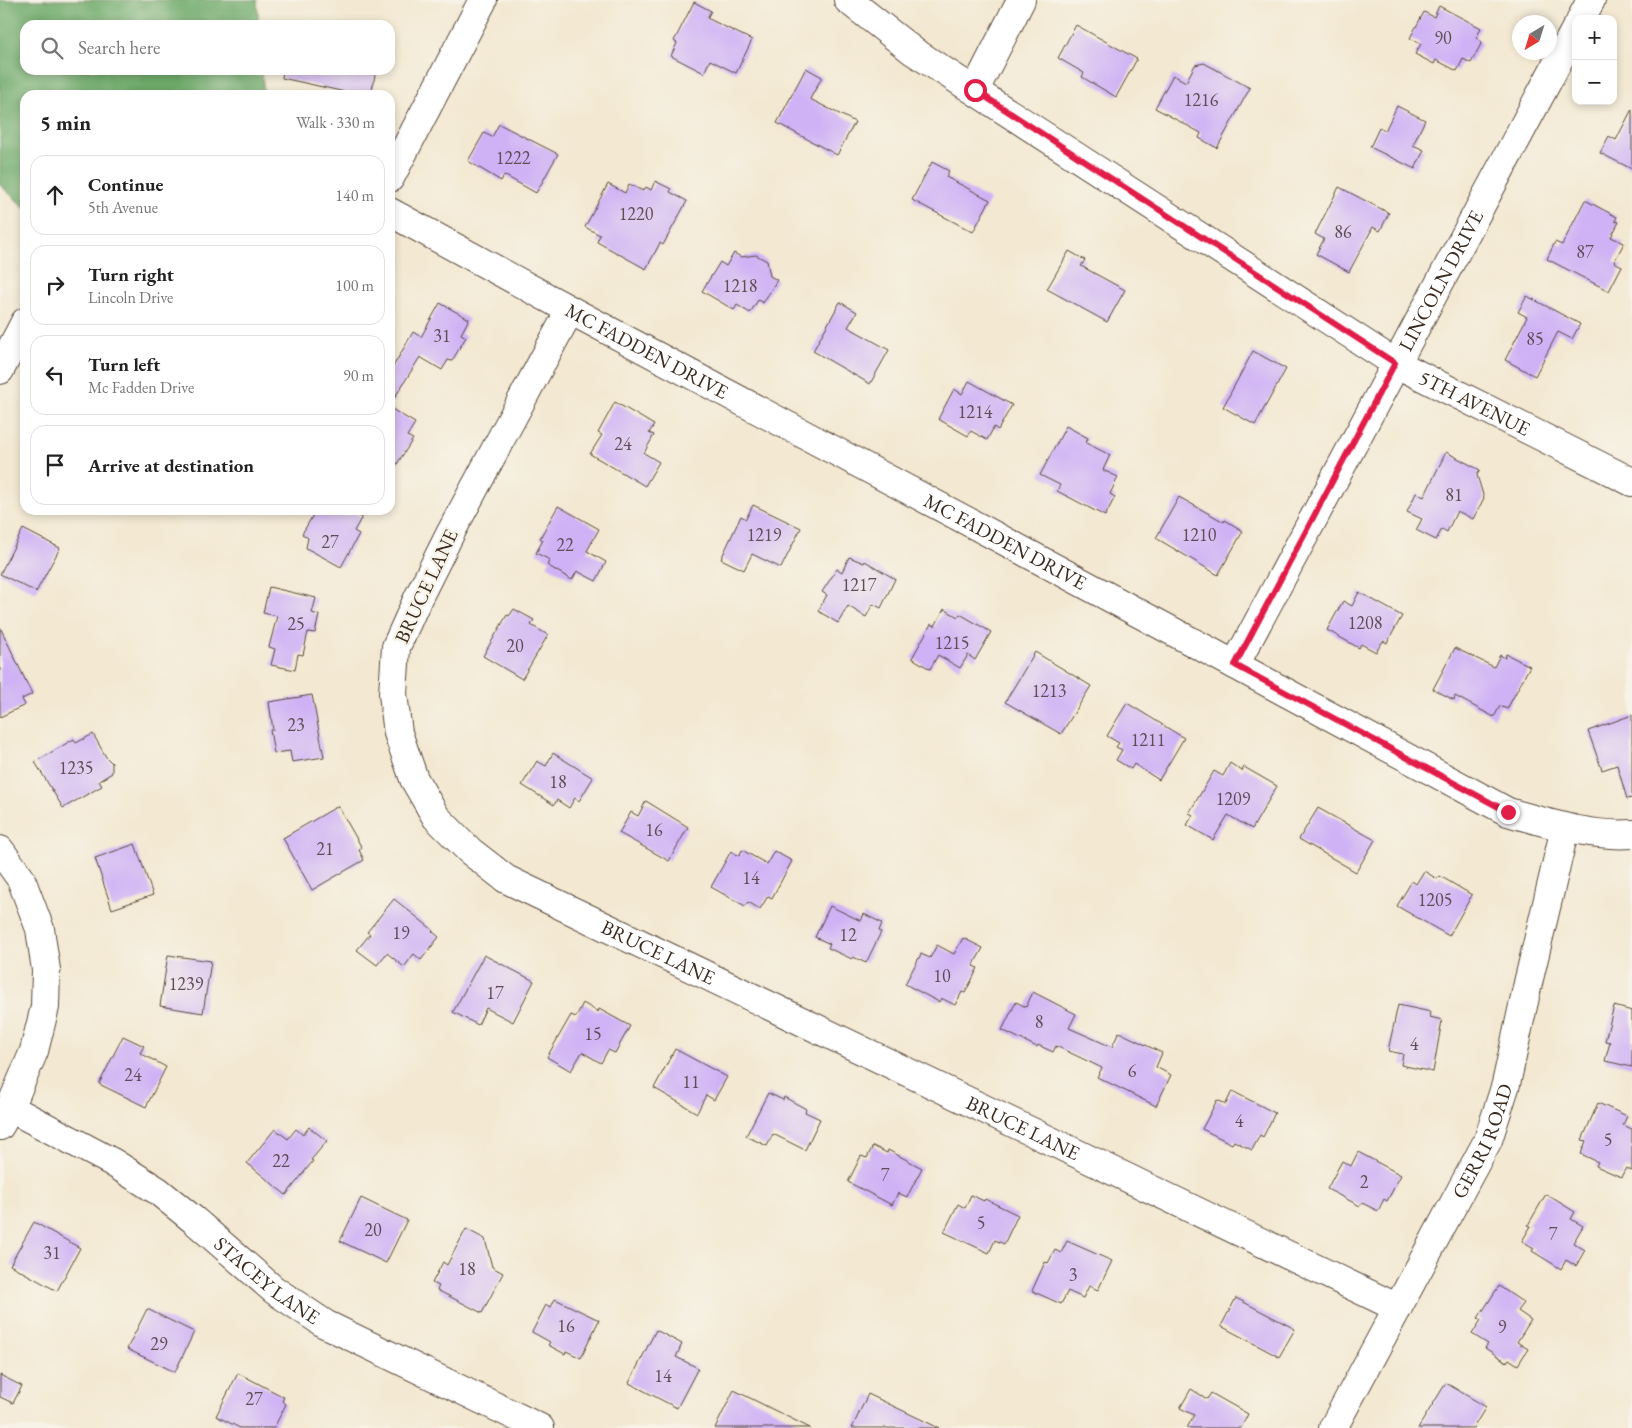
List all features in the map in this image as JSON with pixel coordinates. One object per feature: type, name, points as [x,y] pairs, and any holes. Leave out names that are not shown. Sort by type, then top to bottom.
[{"type":"street","points":[[395,168],[483,0]]},
{"type":"street","name":"5TH AVENUE","points":[[848,0],[913,51],[1395,363],[1632,482]]},
{"type":"street","points":[[975,90],[1020,0]]},
{"type":"street","points":[[1583,15],[1591,0]]},
{"type":"street","name":"LINCOLN DRIVE","points":[[1235,665],[1572,35]]},
{"type":"street","name":"MC FADDEN DRIVE","points":[[395,215],[1508,812],[1566,828],[1618,835],[1632,834]]},
{"type":"street","name":"BRUCE LANE","points":[[570,310],[447,540],[396,647],[393,694],[398,733],[414,779],[436,817],[470,851],[506,879],[1398,1308]]},
{"type":"street","points":[[0,370],[20,332]]},
{"type":"street","name":"GERRI ROAD","points":[[1333,1428],[1488,1140],[1506,1084],[1528,983],[1566,828]]},
{"type":"street","points":[[0,850],[21,879],[40,929],[46,970],[45,1007],[34,1051],[5,1117]]},
{"type":"street","name":"STACEY LANE","points":[[5,1117],[112,1162],[158,1191],[274,1290],[325,1324],[540,1428]]},
{"type":"green space","points":[[0,0],[257,0],[259,20],[20,20],[20,75],[262,75],[264,90],[20,90],[20,203],[0,185]]},
{"type":"building","points":[[694,2],[711,11],[707,18],[752,40],[736,73],[710,60],[704,73],[671,56],[677,43],[674,41]]},
{"type":"building","points":[[1439,6],[1481,28],[1476,38],[1482,42],[1471,63],[1463,59],[1457,71],[1436,60],[1434,64],[1415,54],[1421,44],[1410,38],[1424,12],[1434,17]]},
{"type":"building","points":[[1076,25],[1137,59],[1116,97],[1082,77],[1084,73],[1058,58]]},
{"type":"building","points":[[1204,63],[1250,88],[1217,148],[1199,138],[1201,133],[1155,108],[1173,75],[1186,82],[1195,65]]},
{"type":"building","points":[[806,68],[822,77],[810,99],[855,122],[837,155],[777,123]]},
{"type":"building","points":[[282,75],[375,75],[372,90],[336,90],[282,78]]},
{"type":"building","points":[[1397,106],[1425,120],[1413,145],[1424,150],[1415,169],[1370,147],[1379,128],[1385,131]]},
{"type":"building","points":[[1632,109],[1632,169],[1600,153],[1609,136],[1616,140]]},
{"type":"building","points":[[499,124],[558,154],[536,193],[504,175],[501,181],[468,161],[484,133],[492,137]]},
{"type":"building","points":[[932,162],[949,171],[946,177],[990,200],[973,232],[912,200]]},
{"type":"building","points":[[655,181],[671,189],[670,192],[687,201],[663,245],[660,243],[646,269],[597,242],[600,235],[585,227],[608,184],[625,193],[629,184],[643,191],[646,187],[651,190]]},
{"type":"building","points":[[1339,187],[1389,213],[1380,231],[1373,227],[1349,272],[1316,254],[1324,239],[1315,234]]},
{"type":"building","points":[[1585,200],[1617,217],[1615,221],[1619,222],[1611,237],[1624,243],[1614,262],[1622,266],[1609,291],[1547,259],[1555,242],[1562,245]]},
{"type":"building","points":[[1069,251],[1085,260],[1081,266],[1125,290],[1107,322],[1047,289]]},
{"type":"building","points":[[734,253],[741,257],[756,255],[767,261],[770,276],[777,280],[763,303],[758,300],[750,313],[737,305],[734,310],[702,291],[720,262],[726,266]]},
{"type":"building","points":[[1527,296],[1580,324],[1572,339],[1558,332],[1535,376],[1505,360],[1527,317],[1518,312]]},
{"type":"building","points":[[840,302],[857,312],[848,327],[889,350],[870,384],[813,351]]},
{"type":"building","points":[[440,303],[469,319],[461,334],[466,337],[452,361],[448,360],[442,370],[420,357],[395,397],[395,363],[413,332],[421,337]]},
{"type":"building","points":[[1253,351],[1286,369],[1255,425],[1223,407]]},
{"type":"building","points":[[969,381],[1012,405],[998,430],[994,427],[987,440],[971,431],[968,436],[938,419],[954,389],[962,394]]},
{"type":"building","points":[[615,402],[654,425],[649,433],[654,435],[644,453],[659,462],[645,486],[590,454],[602,435],[598,433]]},
{"type":"building","points":[[395,411],[415,423],[407,436],[413,439],[395,467]]},
{"type":"building","points":[[1066,426],[1088,438],[1086,443],[1110,455],[1103,470],[1118,477],[1110,494],[1115,497],[1105,516],[1057,491],[1060,485],[1040,475]]},
{"type":"building","points":[[1446,452],[1480,470],[1477,475],[1484,498],[1473,519],[1457,511],[1447,532],[1442,529],[1436,540],[1416,530],[1422,519],[1407,512],[1416,493],[1424,497]]},
{"type":"building","points":[[1179,497],[1243,531],[1218,575],[1156,538]]},
{"type":"building","points":[[753,505],[801,528],[781,568],[752,554],[744,570],[721,559],[741,516],[746,519]]},
{"type":"building","points":[[558,506],[599,529],[587,551],[606,562],[596,581],[577,571],[572,580],[547,565],[550,560],[536,553],[543,540],[540,538]]},
{"type":"building","points":[[313,515],[358,515],[362,517],[354,531],[359,534],[341,567],[306,548],[308,538],[302,534]]},
{"type":"building","points":[[23,529],[60,548],[36,592],[0,574]]},
{"type":"building","points":[[849,557],[864,563],[865,561],[895,579],[881,608],[873,604],[866,617],[848,606],[838,623],[818,611],[827,595],[822,592],[837,569],[842,572]]},
{"type":"building","points":[[269,587],[316,598],[312,613],[319,615],[315,633],[308,632],[303,655],[298,654],[295,670],[271,665],[275,649],[269,647],[277,616],[263,613]]},
{"type":"building","points":[[1359,592],[1402,616],[1387,643],[1383,641],[1376,652],[1361,644],[1359,648],[1327,630],[1343,601],[1352,606]]},
{"type":"building","points":[[514,609],[534,620],[531,625],[548,635],[522,679],[483,656],[507,615],[509,616]]},
{"type":"building","points":[[944,609],[958,617],[960,614],[991,632],[975,660],[968,655],[960,668],[938,655],[930,669],[912,658],[931,624],[935,626]]},
{"type":"building","points":[[0,627],[32,694],[22,699],[25,705],[0,717]]},
{"type":"building","points":[[1455,648],[1494,667],[1500,655],[1505,658],[1506,654],[1530,666],[1507,709],[1500,706],[1494,717],[1455,696],[1454,700],[1433,689]]},
{"type":"building","points":[[1035,652],[1091,686],[1061,734],[1005,702]]},
{"type":"building","points":[[312,695],[324,757],[292,762],[290,751],[274,753],[270,730],[273,730],[269,702]]},
{"type":"building","points":[[1127,703],[1184,738],[1159,780],[1134,764],[1131,769],[1116,760],[1122,750],[1116,747],[1119,743],[1107,736]]},
{"type":"building","points":[[1632,715],[1632,798],[1627,799],[1617,765],[1602,770],[1588,731]]},
{"type":"building","points":[[93,734],[106,757],[112,763],[112,773],[99,781],[102,786],[63,808],[35,762],[74,739],[76,743]]},
{"type":"building","points":[[553,753],[593,778],[579,801],[575,798],[569,808],[557,800],[554,805],[522,785],[537,761],[546,766]]},
{"type":"building","points":[[1230,763],[1242,771],[1244,767],[1277,786],[1252,829],[1228,815],[1213,840],[1187,825],[1193,815],[1189,813],[1214,771],[1223,776]]},
{"type":"building","points":[[646,801],[688,827],[669,861],[619,833],[631,812],[638,816]]},
{"type":"building","points":[[338,806],[362,848],[359,850],[364,860],[312,890],[283,838]]},
{"type":"building","points":[[1318,808],[1375,840],[1356,872],[1299,839]]},
{"type":"building","points":[[135,844],[153,895],[112,909],[95,858]]},
{"type":"building","points":[[742,850],[767,864],[774,851],[792,861],[772,898],[768,896],[760,909],[748,902],[745,906],[711,887],[731,851],[739,856]]},
{"type":"building","points":[[1424,871],[1437,879],[1440,876],[1472,895],[1449,936],[1397,906],[1412,881],[1416,884]]},
{"type":"building","points":[[394,899],[439,937],[421,960],[414,954],[404,967],[387,953],[377,965],[357,950],[370,934],[367,932]]},
{"type":"building","points":[[830,906],[861,921],[864,914],[882,923],[879,931],[881,932],[866,963],[828,948],[830,944],[815,937]]},
{"type":"building","points":[[963,938],[983,948],[973,966],[978,968],[965,993],[962,992],[955,1005],[941,998],[939,1002],[905,984],[921,954],[930,958],[937,945],[954,954]]},
{"type":"building","points":[[168,955],[211,961],[203,1013],[160,1006]]},
{"type":"building","points":[[484,955],[534,981],[513,1022],[486,1008],[478,1025],[453,1012]]},
{"type":"building","points":[[1033,992],[1076,1014],[1069,1028],[1112,1047],[1119,1032],[1162,1053],[1156,1067],[1171,1075],[1156,1106],[1097,1077],[1102,1068],[1056,1046],[1053,1052],[1038,1045],[1037,1047],[1002,1030],[1016,1002],[1026,1007]]},
{"type":"building","points":[[583,1003],[598,1012],[599,1009],[630,1026],[615,1053],[608,1050],[601,1063],[582,1052],[571,1071],[547,1057],[571,1015],[576,1017]]},
{"type":"building","points":[[1398,1005],[1431,1012],[1430,1017],[1442,1020],[1433,1072],[1401,1065],[1403,1054],[1388,1051]]},
{"type":"building","points":[[1614,1006],[1632,1011],[1632,1067],[1605,1061],[1610,1042],[1605,1041]]},
{"type":"building","points":[[123,1036],[144,1046],[140,1053],[166,1067],[146,1107],[99,1084]]},
{"type":"building","points":[[675,1049],[727,1077],[714,1100],[706,1095],[697,1113],[654,1088]]},
{"type":"building","points":[[1232,1091],[1275,1113],[1263,1137],[1260,1135],[1252,1150],[1234,1141],[1232,1144],[1202,1129],[1217,1100],[1226,1104]]},
{"type":"building","points":[[768,1093],[783,1100],[784,1097],[806,1109],[805,1112],[820,1119],[805,1150],[773,1134],[767,1146],[746,1136]]},
{"type":"building","points":[[1598,1103],[1627,1116],[1623,1125],[1632,1129],[1632,1171],[1626,1168],[1621,1177],[1596,1166],[1598,1162],[1581,1154],[1586,1141],[1582,1140]]},
{"type":"building","points":[[309,1127],[327,1141],[286,1195],[247,1163],[275,1129],[288,1139],[296,1129],[303,1135]]},
{"type":"building","points":[[873,1146],[887,1153],[888,1150],[922,1168],[907,1197],[898,1193],[892,1205],[848,1182],[861,1156],[867,1158]]},
{"type":"building","points":[[1358,1152],[1401,1175],[1387,1201],[1384,1199],[1378,1211],[1362,1203],[1360,1206],[1327,1189],[1342,1161],[1351,1166]]},
{"type":"building","points":[[1546,1194],[1575,1212],[1571,1219],[1583,1226],[1573,1243],[1585,1250],[1576,1266],[1566,1260],[1561,1269],[1532,1251],[1534,1248],[1522,1241],[1531,1226],[1528,1225]]},
{"type":"building","points":[[971,1195],[984,1201],[985,1199],[1018,1215],[1004,1244],[995,1240],[989,1253],[944,1232],[958,1204],[965,1208]]},
{"type":"building","points":[[361,1198],[407,1220],[386,1263],[340,1241]]},
{"type":"building","points":[[34,1222],[80,1248],[57,1291],[10,1265]]},
{"type":"building","points":[[466,1229],[485,1239],[492,1267],[503,1273],[482,1313],[437,1290],[439,1286],[432,1283],[443,1262],[447,1265]]},
{"type":"building","points":[[1067,1241],[1112,1261],[1098,1290],[1089,1286],[1083,1298],[1068,1291],[1061,1304],[1032,1291],[1045,1262],[1048,1263],[1055,1250],[1061,1253]]},
{"type":"building","points":[[1499,1286],[1524,1303],[1518,1311],[1531,1320],[1517,1342],[1528,1349],[1518,1365],[1509,1359],[1507,1362],[1485,1348],[1488,1344],[1472,1334],[1481,1320],[1478,1318]]},
{"type":"building","points":[[1236,1298],[1295,1329],[1279,1357],[1221,1326]]},
{"type":"building","points":[[555,1299],[599,1320],[581,1358],[566,1351],[565,1354],[548,1345],[550,1342],[532,1332],[546,1305],[551,1307]]},
{"type":"building","points":[[147,1309],[194,1332],[175,1372],[127,1349]]},
{"type":"building","points":[[656,1330],[682,1344],[676,1357],[698,1368],[677,1408],[629,1383]]},
{"type":"building","points":[[238,1373],[284,1397],[282,1401],[286,1404],[274,1428],[240,1428],[216,1416]]},
{"type":"building","points":[[0,1375],[22,1386],[13,1403],[0,1397]]},
{"type":"building","points":[[1446,1383],[1486,1407],[1473,1428],[1418,1428]]},
{"type":"building","points":[[1191,1389],[1207,1399],[1211,1393],[1248,1414],[1241,1428],[1187,1428],[1194,1415],[1180,1408]]},
{"type":"building","points":[[734,1390],[810,1428],[715,1428]]},
{"type":"building","points":[[868,1394],[939,1428],[852,1428]]},
{"type":"route","points":[[975,90],[1395,363],[1235,665],[1508,812]]}]
